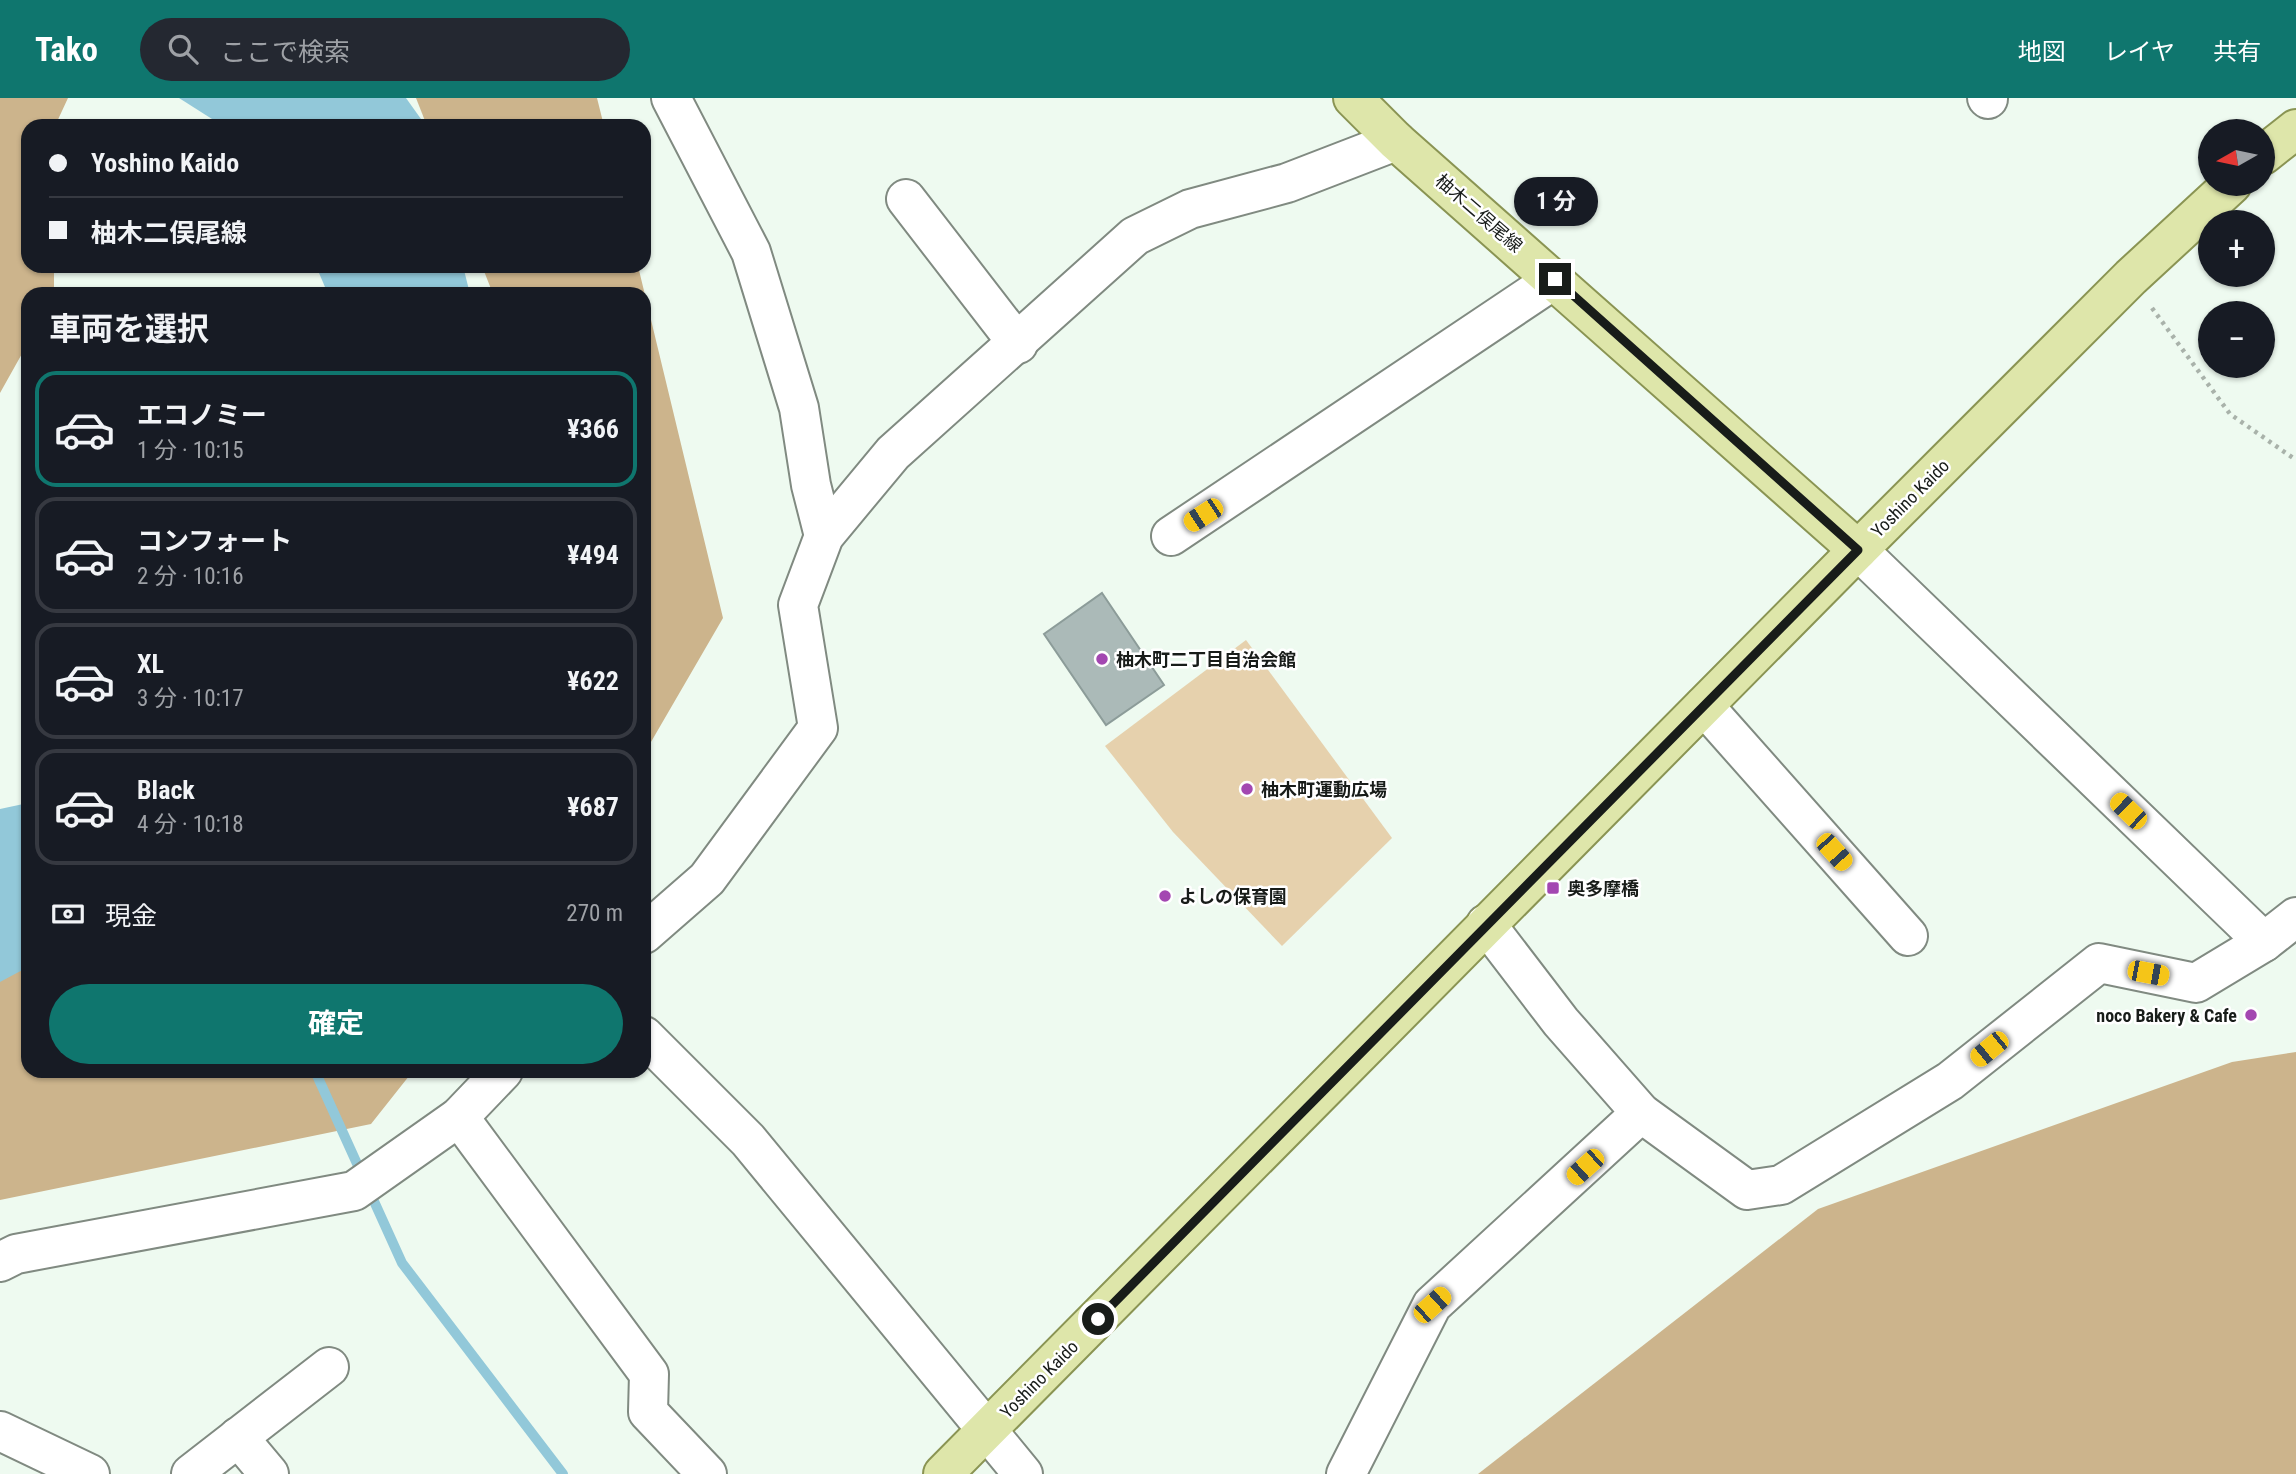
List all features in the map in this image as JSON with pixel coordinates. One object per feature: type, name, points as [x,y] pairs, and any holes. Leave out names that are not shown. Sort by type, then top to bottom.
[{"type":"main road","name":"柚木二俣尾線","points":[[1353,98],[1396,141],[1858,550]]},
{"type":"main road","name":"Yoshino Kaido","points":[[943,1474],[2130,277],[2219,196]]},
{"type":"street","points":[[671,98],[751,253],[799,408],[811,485],[824,536]]},
{"type":"street","points":[[651,928],[707,879],[818,728],[798,605],[824,536],[893,453],[1018,344],[1135,236],[1191,209],[1287,183],[1396,141]]},
{"type":"street","points":[[906,199],[1018,344]]},
{"type":"street","points":[[1171,536],[1555,279]]},
{"type":"street","points":[[1858,550],[2264,942]]},
{"type":"street","points":[[1704,706],[1908,936]]},
{"type":"street","points":[[1486,924],[1561,1022],[1641,1113],[1747,1190],[1781,1185],[1950,1081],[2099,963],[2196,983],[2264,942],[2296,917]]},
{"type":"street","points":[[651,1043],[748,1140],[1023,1474]]},
{"type":"street","points":[[0,1262],[16,1254],[354,1191],[459,1117],[496,1078]]},
{"type":"street","points":[[1346,1474],[1432,1305],[1641,1113]]},
{"type":"street","points":[[459,1117],[649,1374],[648,1412],[707,1474]]},
{"type":"street","points":[[191,1474],[329,1367]]},
{"type":"street","points":[[0,1431],[90,1474]]},
{"type":"street","points":[[238,1437],[269,1474]]},
{"type":"path","points":[[2130,277],[2230,414],[2296,460]]},
{"type":"shaded area","points":[[0,98],[68,98],[58,119],[21,119],[21,273],[54,273],[54,287],[21,287],[21,356],[0,393]]},
{"type":"shaded area","points":[[416,98],[597,98],[602,119],[424,119]]},
{"type":"shaded area","points":[[485,273],[640,273],[643,287],[490,287]]},
{"type":"shaded area","points":[[651,320],[723,618],[651,742]]},
{"type":"shaded area","name":"柚木町運動広場","points":[[1246,640],[1392,838],[1282,946],[1173,832],[1105,746]]},
{"type":"shaded area","points":[[21,968],[21,1078],[407,1078],[371,1124],[0,1200],[0,972]]},
{"type":"shaded area","points":[[2296,1052],[2296,1474],[1478,1474],[1818,1209],[2232,1062]]},
{"type":"water","points":[[179,98],[406,98],[421,119],[212,119]]},
{"type":"water","points":[[319,273],[465,273],[468,287],[325,287]]},
{"type":"water","points":[[21,804],[21,971],[0,982],[0,809]]},
{"type":"building","points":[[1102,593],[1164,685],[1106,725],[1044,634]]},
{"type":"waterway","points":[[318,1078],[402,1263],[563,1474]]},
{"type":"place","name":"柚木町二丁目自治会館","points":[[1102,659]]},
{"type":"place","name":"柚木町運動広場","points":[[1247,789]]},
{"type":"place","name":"奥多摩橋","points":[[1553,888]]},
{"type":"place","name":"よしの保育園","points":[[1165,896]]},
{"type":"place","name":"noco Bakery & Cafe","points":[[2251,1015]]},
{"type":"route","points":[[1098,1319],[1858,550],[1555,279]]}]
